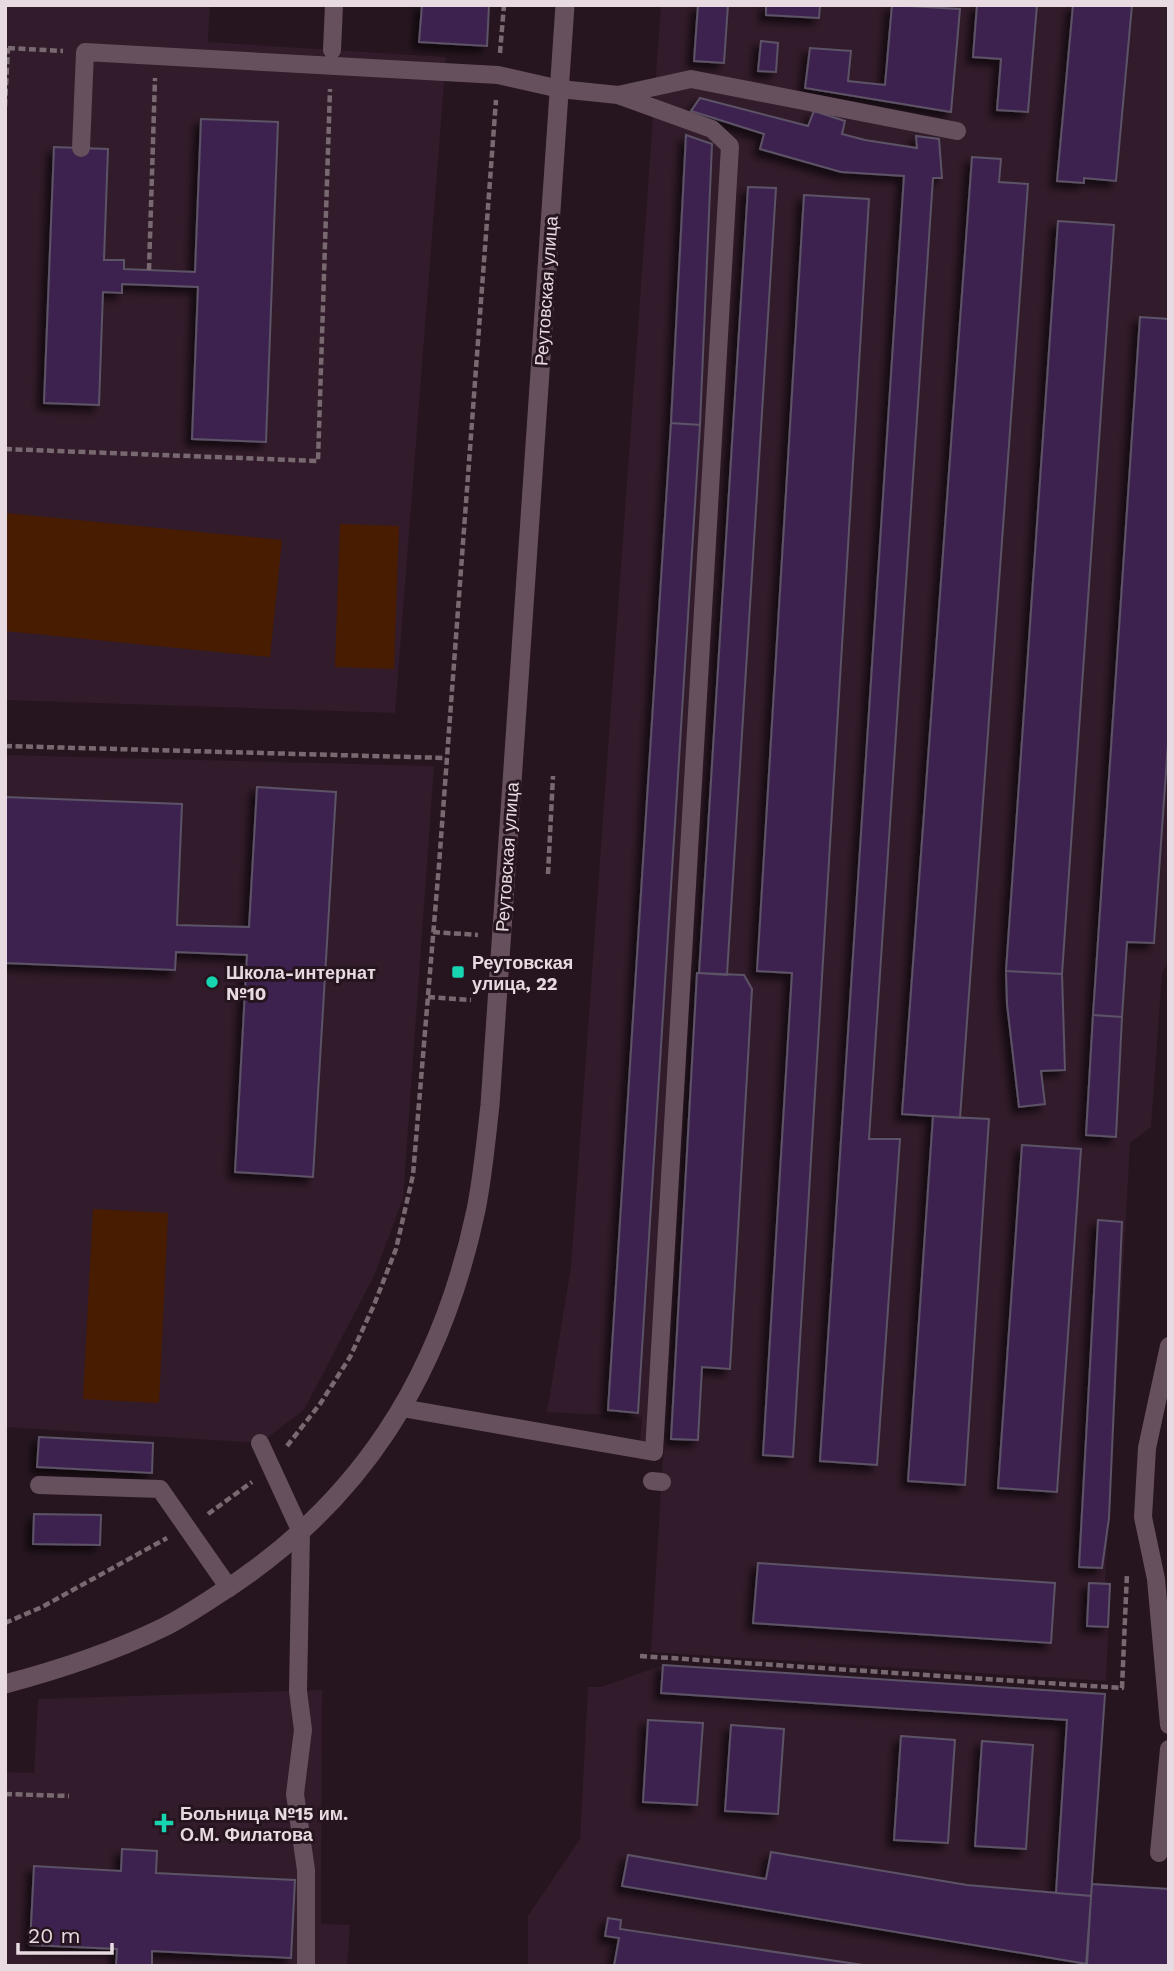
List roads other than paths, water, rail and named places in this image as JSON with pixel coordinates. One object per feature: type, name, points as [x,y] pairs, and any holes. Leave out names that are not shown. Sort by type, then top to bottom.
[{"type":"street","name":"Реутовская улица","points":[[5,1684],[75,1663],[162,1628],[229,1588],[301,1532],[357,1474],[377,1447],[402,1408],[435,1341],[451,1300],[476,1209],[484,1158],[565,5]]},
{"type":"lane","points":[[331,58],[334,5]]},
{"type":"lane","points":[[81,148],[85,52],[156,57],[331,58],[498,75],[560,89],[618,95],[712,129],[730,146],[654,1452],[402,1408]]},
{"type":"lane","points":[[618,95],[691,79],[957,131]]},
{"type":"lane","points":[[1169,1346],[1147,1448],[1143,1517],[1156,1579],[1169,1725]]},
{"type":"lane","points":[[260,1443],[301,1532],[298,1691],[303,1730],[295,1794],[306,1871],[306,1966]]},
{"type":"lane","points":[[39,1485],[160,1489],[229,1588]]},
{"type":"lane","points":[[1159,1853],[1169,1749]]},
{"type":"place","name":"Реутовская улица, 22","points":[[458,972]]},
{"type":"place","name":"Школа-интернат №10","points":[[212,982]]},
{"type":"place","name":"Больница №15 им. О.М. Филатова","points":[[164,1823]]}]
